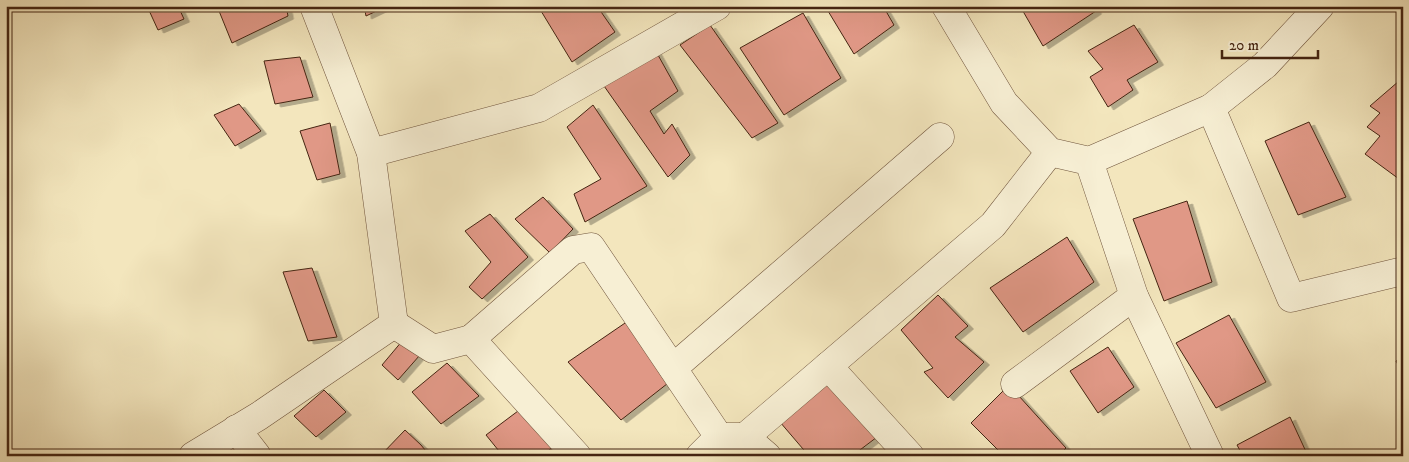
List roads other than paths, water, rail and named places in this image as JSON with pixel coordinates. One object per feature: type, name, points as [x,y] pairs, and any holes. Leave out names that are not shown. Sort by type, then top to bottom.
[{"type":"street","points":[[314,6],[371,153],[394,324],[433,349],[471,339],[573,250],[591,248],[673,368],[721,443],[767,456]]},
{"type":"street","points":[[371,153],[539,108],[717,6]]},
{"type":"street","points":[[946,6],[1004,103],[1050,152],[1089,161],[1212,108],[1265,65],[1320,6]]},
{"type":"street","points":[[1212,108],[1291,298],[1403,271]]},
{"type":"street","points":[[673,368],[940,137]]},
{"type":"street","points":[[721,443],[828,366],[994,225],[1050,152]]},
{"type":"street","points":[[1089,161],[1134,296],[1210,456]]},
{"type":"street","points":[[1015,384],[1134,296]]},
{"type":"street","points":[[193,456],[259,416],[394,324]]},
{"type":"street","points":[[471,339],[577,456]]},
{"type":"street","points":[[828,366],[910,456]]},
{"type":"street","points":[[236,429],[257,456]]}]
